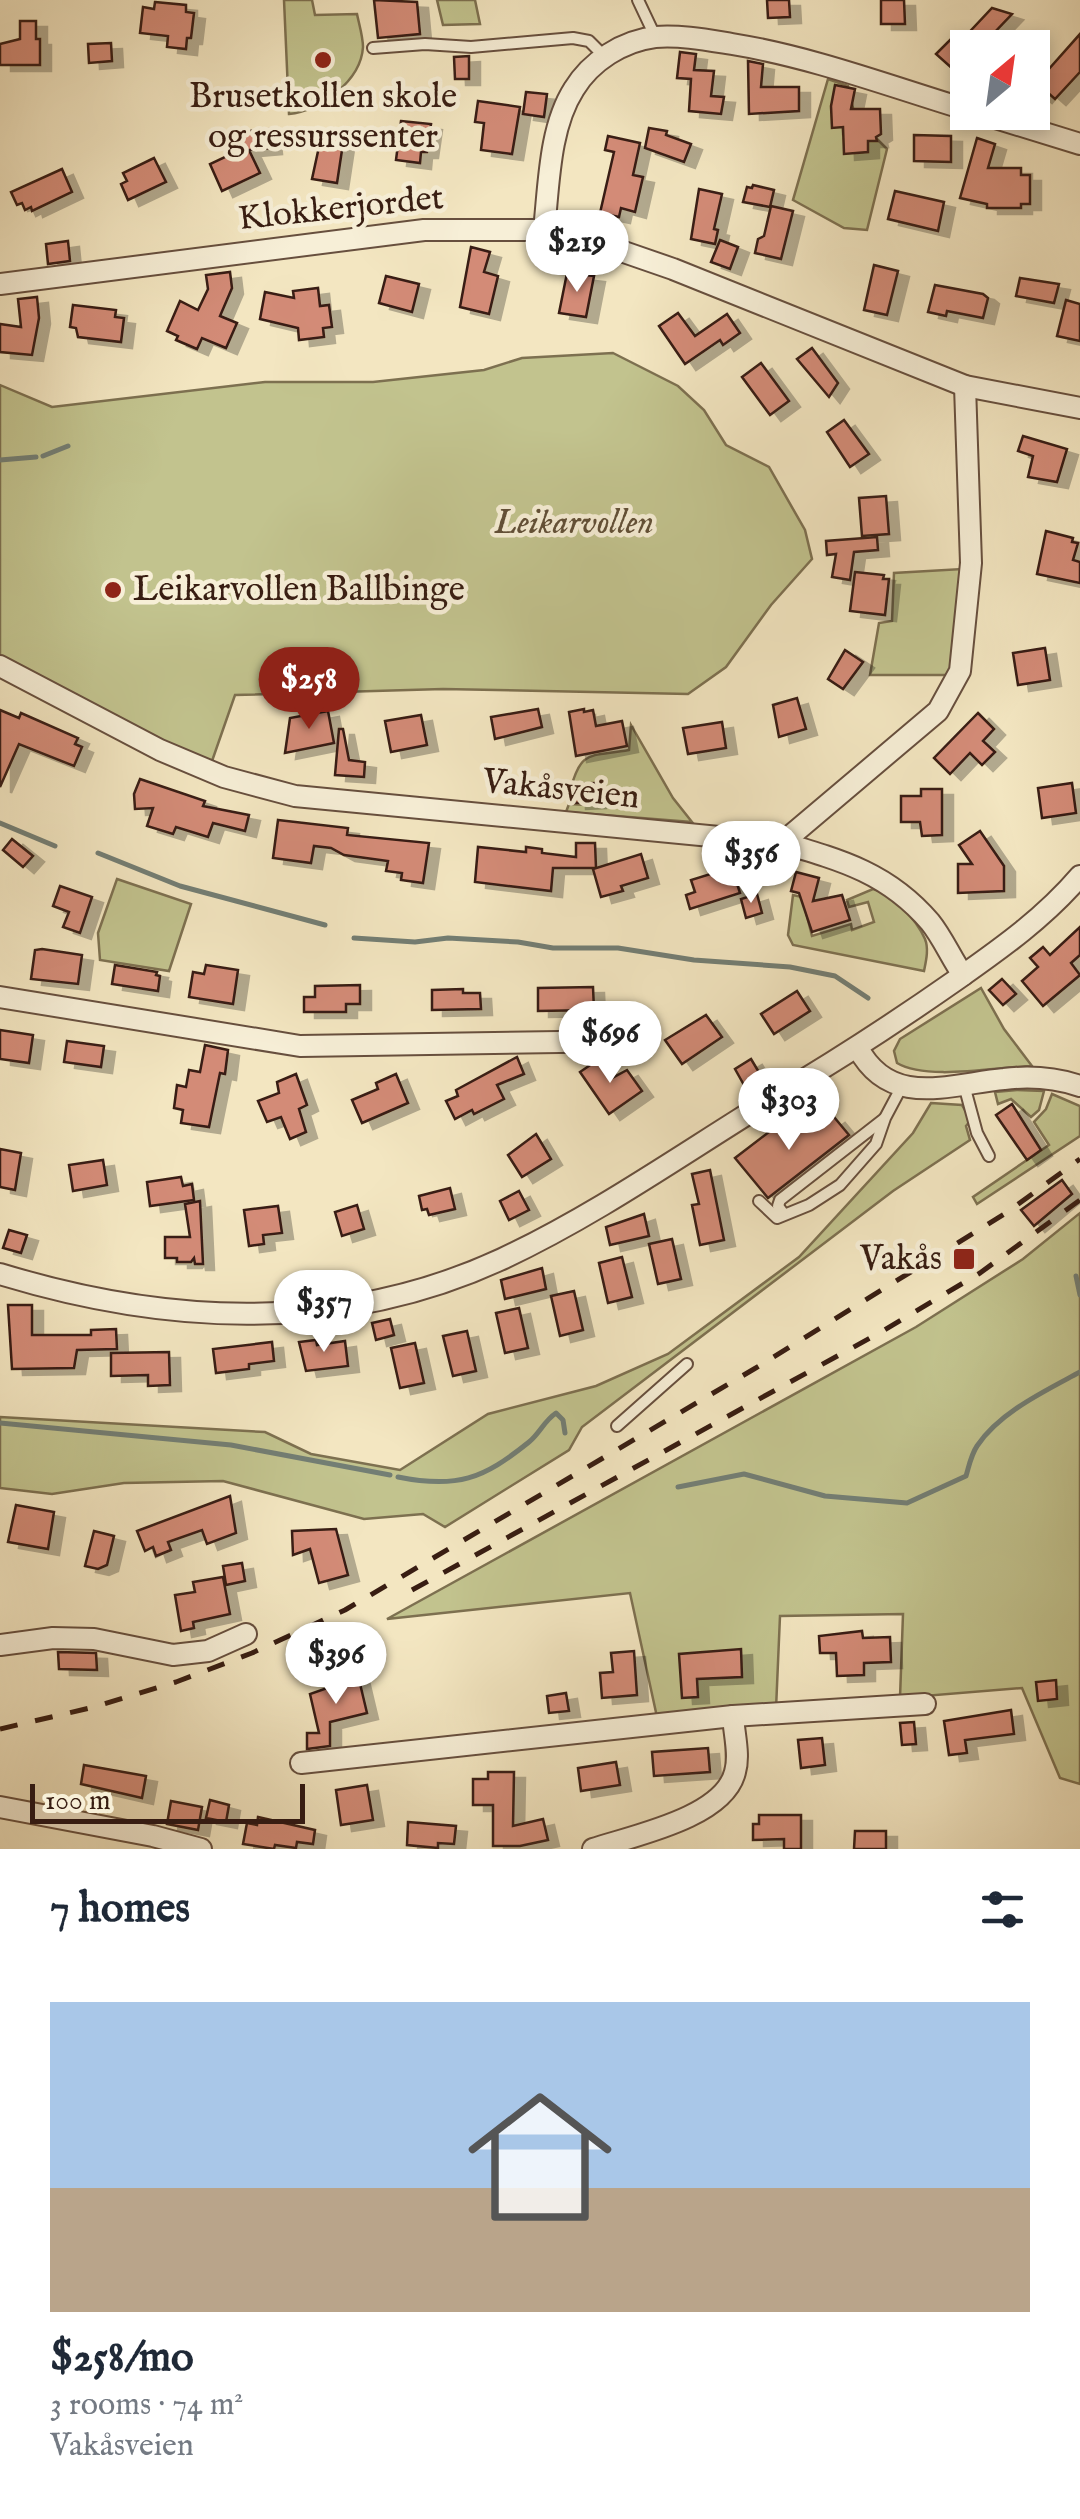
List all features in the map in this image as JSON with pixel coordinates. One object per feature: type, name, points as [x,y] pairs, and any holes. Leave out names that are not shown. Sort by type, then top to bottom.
[{"type":"street","points":[[544,230],[563,112],[572,91],[604,56],[655,38],[695,38],[784,54],[950,105]]},
{"type":"street","points":[[1034,130],[1080,144]]},
{"type":"street","name":"Klokkerjordet","points":[[0,284],[424,230],[544,230],[621,250],[673,269],[965,386],[1080,408]]},
{"type":"street","points":[[782,843],[938,711],[960,671],[972,563],[965,386]]},
{"type":"street","name":"Vakåsveien","points":[[0,666],[160,750],[224,776],[296,796],[782,843],[857,866],[900,892],[932,924],[962,975]]},
{"type":"street","points":[[0,1274],[119,1304],[195,1314],[293,1314],[442,1283],[501,1259],[578,1219],[858,1048],[1008,945],[1080,876]]},
{"type":"street","points":[[0,998],[300,1046],[628,1041]]},
{"type":"street","points":[[858,1048],[866,1063],[877,1072],[915,1089],[1024,1077],[1064,1080],[1080,1086]]},
{"type":"street","points":[[0,1644],[53,1638],[94,1639],[173,1655],[208,1651],[246,1634]]},
{"type":"street","points":[[301,1763],[733,1716],[925,1704]]},
{"type":"street","points":[[592,1849],[673,1823],[709,1806],[725,1792],[735,1776],[737,1760],[733,1716]]},
{"type":"street","points":[[0,1808],[153,1836],[201,1849]]},
{"type":"lane","points":[[638,0],[655,38]]},
{"type":"lane","points":[[373,48],[425,44],[472,47],[573,38],[588,40],[604,56]]},
{"type":"lane","points":[[964,1085],[977,1133],[989,1156]]},
{"type":"lane","points":[[777,1218],[810,1205],[840,1185],[876,1144],[902,1086]]},
{"type":"lane","points":[[777,1218],[783,1212],[778,1206],[780,1200],[885,1118]]},
{"type":"lane","points":[[759,1201],[777,1218]]},
{"type":"lane","points":[[617,1426],[687,1364]]},
{"type":"green space","points":[[284,0],[312,0],[315,15],[357,14],[363,47],[355,71],[337,92],[313,107],[289,114]]},
{"type":"green space","points":[[437,0],[475,0],[480,24],[443,25]]},
{"type":"green space","points":[[828,79],[848,86],[855,117],[887,149],[867,230],[844,228],[793,200]]},
{"type":"green space","name":"Leikarvollen","points":[[613,353],[678,386],[704,410],[726,445],[769,467],[805,530],[812,559],[771,605],[726,667],[688,694],[443,689],[235,695],[211,764],[158,742],[0,658],[0,385],[52,407],[265,382],[373,382],[484,370],[522,358]]},
{"type":"green space","points":[[962,569],[950,675],[870,675],[879,623],[892,621],[894,573]]},
{"type":"green space","points":[[631,725],[673,798],[692,822],[566,812],[569,804],[587,805],[587,793],[570,791],[583,761],[629,750]]},
{"type":"green space","points":[[117,879],[191,904],[169,971],[100,960],[98,933]]},
{"type":"green space","points":[[873,889],[896,902],[921,931],[927,947],[924,971],[793,945],[788,935],[793,895],[802,897],[812,936],[851,924],[852,930],[874,922],[868,902],[849,907],[847,900]]},
{"type":"green space","points":[[981,988],[1004,1029],[1032,1066],[943,1072],[897,1063],[894,1051],[900,1039]]},
{"type":"green space","points":[[1044,1091],[1039,1110],[1031,1117],[1011,1099],[998,1104],[995,1092]]},
{"type":"green space","points":[[1052,1094],[1080,1106],[1080,1136],[977,1204],[973,1197],[1049,1145],[1034,1122],[1046,1109]]},
{"type":"green space","points":[[931,1103],[962,1105],[971,1120],[966,1126],[970,1140],[893,1191],[582,1427],[569,1450],[445,1527],[423,1514],[364,1519],[223,1481],[124,1483],[52,1494],[0,1488],[0,1417],[265,1432],[311,1454],[400,1470],[488,1414],[596,1386],[668,1354],[799,1257],[913,1133]]},
{"type":"green space","points":[[1080,1213],[1080,1784],[1060,1778],[1022,1688],[900,1698],[903,1614],[780,1616],[776,1709],[657,1717],[630,1593],[387,1619],[916,1327],[1023,1259]]},
{"type":"building","points":[[374,0],[417,2],[420,34],[378,38]]},
{"type":"building","points":[[767,0],[789,0],[790,17],[768,18]]},
{"type":"building","points":[[881,0],[904,0],[905,24],[881,24]]},
{"type":"building","points":[[155,2],[186,5],[186,12],[194,13],[186,49],[167,47],[168,36],[140,33],[143,7],[154,9]]},
{"type":"building","points":[[992,8],[1012,14],[997,30],[971,30]]},
{"type":"building","points":[[20,21],[36,21],[40,65],[0,65],[0,44],[20,39]]},
{"type":"building","points":[[1080,34],[1080,72],[1055,99],[1050,95],[1050,68]]},
{"type":"building","points":[[950,40],[950,66],[936,54]]},
{"type":"building","points":[[111,43],[112,61],[89,63],[88,44]]},
{"type":"building","points":[[680,52],[696,54],[694,70],[714,71],[711,96],[724,97],[721,114],[689,111],[691,79],[677,78]]},
{"type":"building","points":[[469,56],[469,79],[455,79],[454,57]]},
{"type":"building","points":[[748,61],[763,64],[761,87],[799,87],[799,111],[749,114]]},
{"type":"building","points":[[835,85],[855,89],[851,109],[880,109],[881,134],[877,141],[868,141],[868,152],[844,154],[843,127],[832,128]]},
{"type":"building","points":[[526,92],[547,94],[544,117],[523,114]]},
{"type":"building","points":[[478,101],[520,107],[512,154],[481,150],[484,123],[475,122]]},
{"type":"building","points":[[401,121],[431,124],[427,152],[421,152],[420,163],[396,160]]},
{"type":"building","points":[[649,128],[667,131],[666,135],[691,144],[684,162],[645,148]]},
{"type":"building","points":[[269,129],[271,148],[249,150],[260,173],[222,191],[210,164],[240,150],[238,132]]},
{"type":"building","points":[[322,133],[344,137],[337,183],[312,179]]},
{"type":"building","points":[[914,135],[951,136],[951,162],[914,161]]},
{"type":"building","points":[[608,136],[640,143],[633,175],[643,177],[635,212],[621,208],[619,217],[600,213],[614,152],[605,150]]},
{"type":"building","points":[[977,138],[995,144],[988,168],[1021,168],[1021,175],[1030,175],[1030,204],[1021,204],[1021,208],[987,208],[987,204],[960,198]]},
{"type":"building","points":[[154,158],[166,182],[128,200],[121,184],[127,181],[123,173]]},
{"type":"building","points":[[62,169],[72,192],[32,211],[31,207],[25,210],[22,203],[17,205],[11,192]]},
{"type":"building","points":[[747,187],[774,190],[770,207],[743,202]]},
{"type":"building","points":[[699,189],[722,194],[714,229],[718,230],[715,244],[691,239]]},
{"type":"building","points":[[895,191],[944,202],[938,231],[888,219]]},
{"type":"building","points":[[771,206],[793,211],[781,259],[755,253],[758,239],[764,236]]},
{"type":"building","points":[[720,240],[738,247],[730,269],[711,262]]},
{"type":"building","points":[[68,241],[70,261],[48,264],[46,244]]},
{"type":"building","points":[[471,247],[490,252],[484,272],[498,276],[489,314],[460,307]]},
{"type":"building","points":[[874,265],[898,271],[887,315],[864,310]]},
{"type":"building","points":[[230,272],[232,288],[220,316],[237,323],[226,348],[202,338],[197,349],[176,340],[178,336],[167,331],[180,301],[198,310],[208,289],[206,275]]},
{"type":"building","points":[[567,273],[594,276],[586,317],[559,313]]},
{"type":"building","points":[[386,276],[419,284],[412,312],[379,303]]},
{"type":"building","points":[[1020,278],[1059,284],[1054,303],[1016,296]]},
{"type":"building","points":[[935,285],[983,294],[988,298],[983,318],[947,311],[946,316],[928,312]]},
{"type":"building","points":[[318,288],[320,306],[329,305],[332,327],[323,328],[324,337],[299,340],[298,328],[260,319],[265,292],[294,298],[293,291]]},
{"type":"building","points":[[37,297],[39,318],[32,355],[0,352],[0,324],[21,327],[18,299]]},
{"type":"building","points":[[1066,300],[1080,304],[1080,341],[1057,336]]},
{"type":"building","points":[[73,305],[116,310],[115,317],[124,318],[121,342],[78,337],[76,328],[70,327]]},
{"type":"building","points":[[678,313],[695,336],[727,314],[740,333],[723,345],[720,340],[685,364],[659,326]]},
{"type":"building","points":[[812,348],[838,383],[829,397],[797,359]]},
{"type":"building","points":[[761,363],[789,401],[770,415],[742,377]]},
{"type":"building","points":[[844,420],[869,454],[850,467],[827,432]]},
{"type":"building","points":[[1023,436],[1067,449],[1057,482],[1028,477],[1033,456],[1018,451]]},
{"type":"building","points":[[886,496],[889,534],[862,536],[859,498]]},
{"type":"building","points":[[1046,531],[1078,543],[1073,560],[1080,562],[1080,583],[1037,574]]},
{"type":"building","points":[[877,537],[878,550],[854,552],[850,580],[832,577],[836,554],[827,555],[826,541]]},
{"type":"building","points":[[855,572],[889,579],[885,615],[850,611]]},
{"type":"building","points":[[1045,648],[1050,680],[1018,685],[1013,653]]},
{"type":"building","points":[[845,650],[863,662],[843,689],[828,679]]},
{"type":"building","points":[[797,698],[806,729],[779,737],[773,705]]},
{"type":"building","points":[[538,709],[542,727],[495,739],[491,717]]},
{"type":"building","points":[[0,710],[19,718],[21,713],[78,738],[75,744],[82,747],[74,766],[19,744],[0,787]]},
{"type":"building","points":[[593,710],[596,726],[622,721],[627,746],[576,756],[569,712]]},
{"type":"building","points":[[328,711],[334,743],[285,753],[290,718]]},
{"type":"building","points":[[978,713],[994,729],[983,741],[995,752],[982,765],[970,753],[950,774],[934,758]]},
{"type":"building","points":[[421,715],[427,745],[391,752],[385,721]]},
{"type":"building","points":[[722,722],[726,748],[688,754],[683,728]]},
{"type":"building","points":[[339,729],[343,729],[349,760],[365,762],[364,777],[335,775]]},
{"type":"building","points":[[140,779],[205,801],[203,806],[249,815],[245,831],[213,823],[208,837],[176,827],[173,834],[147,826],[153,808],[135,809],[134,794]]},
{"type":"building","points":[[594,783],[595,802],[575,803],[574,784]]},
{"type":"building","points":[[1072,783],[1076,813],[1042,818],[1038,788]]},
{"type":"building","points":[[921,789],[942,789],[942,835],[922,836],[920,822],[901,822],[901,796],[921,796]]},
{"type":"building","points":[[278,820],[348,828],[347,835],[429,843],[423,883],[401,880],[402,873],[386,871],[388,861],[344,855],[331,848],[314,846],[311,863],[273,858]]},
{"type":"building","points":[[980,831],[1004,866],[1004,891],[958,893],[958,864],[972,864],[959,845]]},
{"type":"building","points":[[12,839],[33,856],[23,867],[3,850]]},
{"type":"building","points":[[576,843],[595,843],[596,868],[553,868],[551,891],[475,882],[478,847],[526,852],[526,847],[576,857]]},
{"type":"building","points":[[641,854],[648,878],[601,897],[593,869]]},
{"type":"building","points":[[720,871],[721,875],[733,871],[740,893],[690,909],[686,895],[695,892],[691,880]]},
{"type":"building","points":[[796,872],[819,878],[813,901],[842,895],[850,920],[812,932],[799,893],[791,891]]},
{"type":"building","points":[[60,886],[92,897],[80,933],[63,927],[69,912],[53,906]]},
{"type":"building","points":[[757,894],[762,913],[746,918],[741,899]]},
{"type":"building","points":[[1080,927],[1080,955],[1071,963],[1080,975],[1043,1006],[1022,981],[1038,967],[1030,958],[1043,947],[1050,955]]},
{"type":"building","points":[[35,950],[82,955],[78,984],[31,979]]},
{"type":"building","points":[[115,965],[157,972],[158,991],[112,984]]},
{"type":"building","points":[[206,965],[238,970],[233,1004],[189,997],[193,972],[204,974]]},
{"type":"building","points":[[1002,979],[1016,994],[1003,1005],[989,990]]},
{"type":"building","points":[[360,985],[360,1004],[346,1004],[346,1012],[304,1012],[304,997],[315,997],[315,986]]},
{"type":"building","points":[[593,987],[594,1010],[538,1011],[538,988]]},
{"type":"building","points":[[463,989],[463,993],[480,993],[481,1009],[432,1010],[432,990]]},
{"type":"building","points":[[797,991],[810,1011],[774,1034],[761,1014]]},
{"type":"building","points":[[706,1015],[722,1037],[682,1064],[665,1040]]},
{"type":"building","points":[[0,1030],[33,1035],[29,1063],[0,1059]]},
{"type":"building","points":[[67,1041],[104,1046],[101,1067],[64,1062]]},
{"type":"building","points":[[205,1045],[228,1050],[209,1127],[181,1123],[183,1110],[174,1108],[177,1085],[186,1087],[189,1070],[200,1072]]},
{"type":"building","points":[[517,1057],[524,1074],[497,1085],[504,1099],[455,1119],[446,1101],[458,1096],[456,1090]]},
{"type":"building","points":[[599,1059],[612,1078],[627,1070],[642,1091],[609,1114],[580,1072]]},
{"type":"building","points":[[751,1059],[760,1074],[744,1085],[735,1069]]},
{"type":"building","points":[[296,1074],[307,1105],[299,1109],[306,1132],[290,1139],[281,1117],[267,1122],[258,1101],[279,1093],[277,1082]]},
{"type":"building","points":[[396,1074],[408,1103],[362,1123],[352,1100],[378,1089],[376,1083]]},
{"type":"building","points":[[1012,1104],[1041,1150],[1027,1160],[996,1115]]},
{"type":"building","points":[[834,1117],[849,1135],[768,1198],[735,1158],[782,1122],[792,1135],[806,1124],[827,1122]]},
{"type":"building","points":[[536,1134],[551,1159],[522,1177],[508,1155]]},
{"type":"building","points":[[0,1149],[21,1153],[15,1190],[0,1187]]},
{"type":"building","points":[[103,1160],[107,1185],[73,1191],[69,1165]]},
{"type":"building","points":[[710,1170],[724,1240],[700,1245],[692,1205],[699,1204],[692,1174]]},
{"type":"building","points":[[181,1177],[183,1186],[192,1184],[194,1200],[150,1206],[147,1182]]},
{"type":"building","points":[[1062,1180],[1072,1194],[1034,1226],[1021,1210]]},
{"type":"building","points":[[450,1188],[455,1209],[429,1215],[427,1209],[422,1210],[419,1196]]},
{"type":"building","points":[[519,1191],[529,1210],[509,1220],[500,1201]]},
{"type":"building","points":[[200,1201],[203,1264],[195,1264],[194,1258],[191,1262],[177,1262],[177,1258],[165,1258],[165,1237],[190,1237],[185,1204]]},
{"type":"building","points":[[357,1205],[364,1229],[342,1236],[335,1212]]},
{"type":"building","points":[[278,1206],[282,1233],[263,1235],[264,1244],[249,1246],[244,1210]]},
{"type":"building","points":[[644,1214],[649,1236],[610,1245],[606,1227]]},
{"type":"building","points":[[9,1230],[27,1235],[21,1253],[3,1248]]},
{"type":"building","points":[[672,1239],[681,1279],[658,1284],[649,1244]]},
{"type":"building","points":[[622,1257],[632,1297],[608,1303],[599,1263]]},
{"type":"building","points":[[542,1268],[546,1289],[505,1299],[501,1280]]},
{"type":"building","points":[[574,1291],[583,1330],[560,1336],[551,1296]]},
{"type":"building","points":[[8,1305],[32,1305],[32,1335],[91,1335],[91,1330],[116,1329],[117,1349],[77,1350],[74,1368],[12,1369]]},
{"type":"building","points":[[519,1308],[528,1348],[505,1353],[496,1313]]},
{"type":"building","points":[[390,1319],[394,1335],[376,1340],[372,1323]]},
{"type":"building","points":[[467,1331],[476,1371],[453,1376],[443,1336]]},
{"type":"building","points":[[316,1340],[317,1345],[345,1341],[348,1366],[306,1371],[299,1342]]},
{"type":"building","points":[[272,1342],[274,1361],[216,1373],[213,1349]]},
{"type":"building","points":[[415,1343],[424,1383],[400,1388],[391,1348]]},
{"type":"building","points":[[169,1352],[170,1385],[148,1386],[148,1375],[111,1376],[111,1353]]},
{"type":"building","points":[[230,1496],[236,1533],[207,1544],[202,1530],[168,1542],[171,1550],[156,1556],[153,1547],[145,1551],[137,1531]]},
{"type":"building","points":[[16,1505],[54,1512],[48,1549],[8,1542]]},
{"type":"building","points":[[336,1529],[348,1575],[319,1583],[310,1549],[293,1555],[292,1531]]},
{"type":"building","points":[[94,1531],[114,1536],[107,1565],[98,1569],[85,1566]]},
{"type":"building","points":[[242,1563],[245,1581],[226,1585],[223,1566]]},
{"type":"building","points":[[223,1577],[230,1614],[193,1622],[194,1628],[181,1631],[175,1595],[195,1592],[193,1582]]},
{"type":"building","points":[[862,1631],[863,1638],[890,1637],[891,1662],[864,1663],[864,1675],[837,1676],[836,1653],[820,1653],[819,1636]]},
{"type":"building","points":[[741,1649],[742,1677],[697,1679],[698,1697],[682,1698],[679,1654]]},
{"type":"building","points":[[634,1651],[637,1695],[602,1698],[600,1673],[613,1672],[611,1653]]},
{"type":"building","points":[[58,1652],[96,1653],[97,1670],[59,1669]]},
{"type":"building","points":[[357,1671],[367,1713],[330,1722],[330,1746],[307,1749],[307,1733],[319,1733],[310,1694],[336,1685],[333,1676]]},
{"type":"building","points":[[1056,1680],[1057,1699],[1038,1701],[1036,1682]]},
{"type":"building","points":[[566,1693],[569,1711],[549,1713],[547,1696]]},
{"type":"building","points":[[1011,1710],[1014,1734],[965,1740],[967,1753],[949,1755],[944,1721]]},
{"type":"building","points":[[914,1722],[916,1744],[902,1745],[900,1723]]},
{"type":"building","points":[[822,1738],[825,1765],[801,1768],[798,1740]]},
{"type":"building","points":[[708,1748],[710,1772],[654,1776],[652,1752]]},
{"type":"building","points":[[616,1762],[620,1785],[581,1791],[578,1768]]},
{"type":"building","points":[[84,1765],[146,1776],[142,1798],[81,1784]]},
{"type":"building","points":[[488,1772],[514,1772],[513,1826],[543,1819],[548,1840],[493,1846],[493,1805],[473,1805],[473,1779],[488,1779]]},
{"type":"building","points":[[367,1785],[373,1820],[341,1825],[336,1790]]},
{"type":"building","points":[[210,1800],[229,1805],[226,1822],[206,1818]]},
{"type":"building","points":[[171,1801],[202,1807],[198,1830],[167,1824]]},
{"type":"building","points":[[759,1815],[801,1815],[801,1849],[784,1849],[784,1839],[753,1840],[753,1824],[759,1824]]},
{"type":"building","points":[[258,1817],[315,1830],[313,1844],[297,1842],[296,1848],[275,1845],[274,1849],[243,1844],[247,1823],[257,1825]]},
{"type":"building","points":[[408,1822],[456,1826],[454,1844],[438,1843],[438,1848],[407,1845]]},
{"type":"building","points":[[855,1831],[886,1831],[886,1849],[854,1849]]},
{"type":"waterway","points":[[43,456],[68,446]]},
{"type":"waterway","points":[[0,460],[36,457]]},
{"type":"waterway","points":[[0,823],[55,846]]},
{"type":"waterway","points":[[98,853],[180,886],[325,925]]},
{"type":"waterway","points":[[354,938],[415,942],[448,938],[553,948],[618,948],[694,960],[790,967],[835,976],[868,998]]},
{"type":"waterway","points":[[1076,1276],[1080,1295]]},
{"type":"waterway","points":[[678,1487],[744,1474],[825,1496],[907,1503],[966,1476],[977,1446],[998,1423],[1024,1403],[1080,1372]]},
{"type":"waterway","points":[[398,1477],[437,1482],[483,1472],[529,1442],[556,1413],[563,1420],[565,1433]]},
{"type":"waterway","points":[[0,1423],[231,1445],[390,1475]]},
{"type":"railway","points":[[0,1729],[176,1682],[252,1653],[345,1610],[754,1369],[1006,1213],[1080,1159]]},
{"type":"railway","points":[[412,1590],[881,1332],[980,1273],[1080,1200]]},
{"type":"place","name":"Brusetkollen skole og ressurssenter","points":[[323,60]]},
{"type":"place","name":"Leikarvollen Ballbinge","points":[[113,590]]},
{"type":"place","name":"Vakås","points":[[964,1259]]}]
